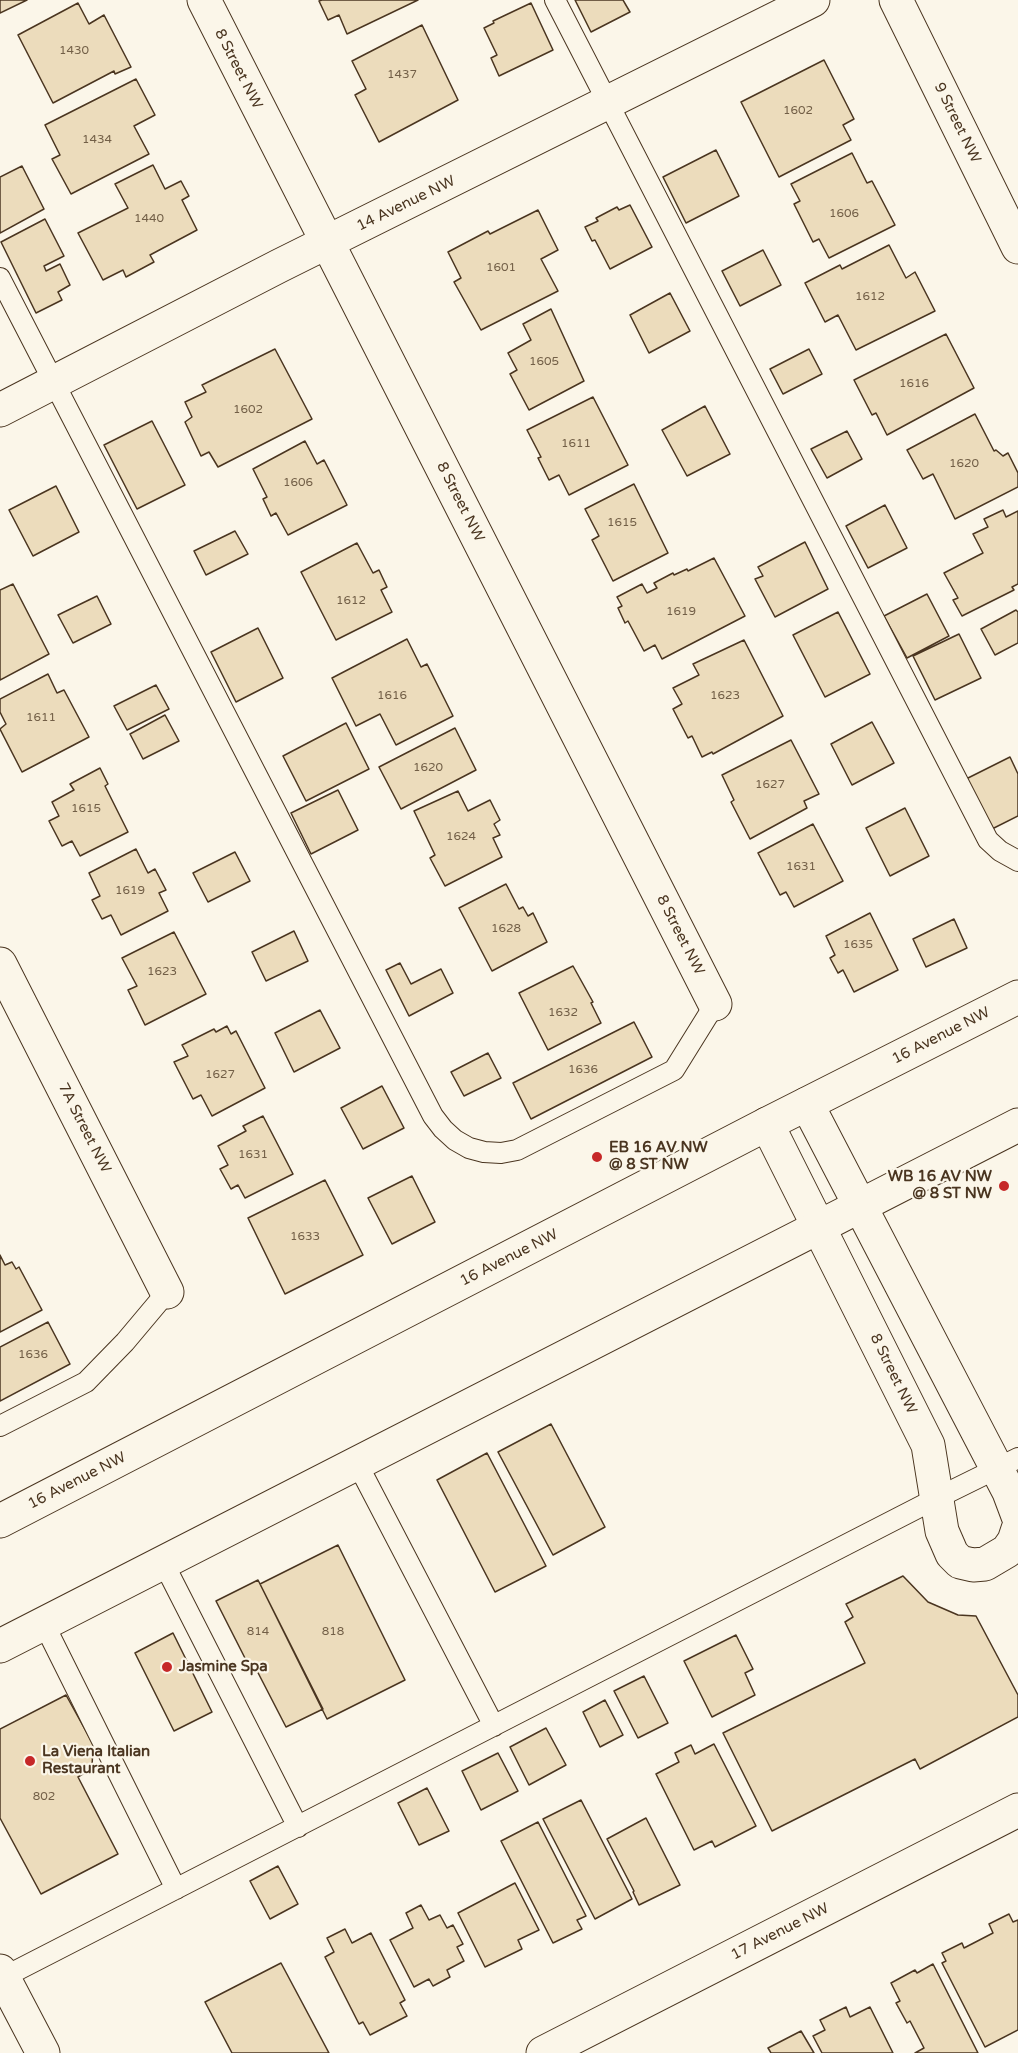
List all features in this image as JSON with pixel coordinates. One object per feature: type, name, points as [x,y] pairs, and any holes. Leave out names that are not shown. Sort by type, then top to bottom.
[{"type":"main road","name":"8 Street NW","points":[[204,0],[715,1004]]},
{"type":"main road","name":"14 Avenue NW","points":[[0,410],[327,243],[813,0]]},
{"type":"main road","name":"9 Street NW","points":[[896,0],[1018,247]]},
{"type":"main road","name":"7A Street NW","points":[[0,964],[167,1292]]},
{"type":"main road","name":"16 Avenue NW","points":[[0,1521],[767,1124],[1018,997]]},
{"type":"main road","points":[[807,1104],[860,1206],[1007,1464],[1009,1492],[1018,1516]]},
{"type":"main road","name":"8 Street NW","points":[[767,1124],[928,1445],[946,1545],[960,1562],[973,1565],[986,1564],[1007,1551],[1018,1529]]},
{"type":"main road","points":[[0,1646],[1018,1125]]},
{"type":"main road","points":[[0,1493],[65,1487]]},
{"type":"main road","name":"17 Avenue NW","points":[[543,2053],[1018,1810]]},
{"type":"main road","points":[[1,1975],[43,2053]]},
{"type":"lane","points":[[555,0],[987,840],[1000,851],[1018,861]]},
{"type":"lane","points":[[0,278],[433,1116],[442,1129],[469,1148],[501,1153],[517,1150],[674,1070],[715,1004]]},
{"type":"lane","points":[[0,1426],[86,1382],[125,1342],[167,1292]]},
{"type":"lane","points":[[357,1463],[494,1726]]},
{"type":"lane","points":[[1,1975],[176,1889],[1007,1464]]},
{"type":"lane","points":[[163,1562],[298,1827]]},
{"type":"lane","points":[[44,1624],[176,1889]]},
{"type":"building","points":[[0,0],[27,0],[0,13]]},
{"type":"building","points":[[418,0],[347,34],[339,15],[328,20],[319,1]]},
{"type":"building","points":[[575,0],[623,0],[630,12],[591,32]]},
{"type":"building","points":[[78,3],[89,24],[104,15],[131,67],[115,74],[114,71],[53,103],[18,35]]},
{"type":"building","points":[[531,3],[553,50],[499,76],[491,58],[497,55],[484,28],[494,23],[493,21]]},
{"type":"building","points":[[422,25],[458,100],[379,142],[355,95],[366,89],[352,61]]},
{"type":"building","points":[[824,60],[854,119],[843,125],[851,140],[779,177],[741,102]]},
{"type":"building","points":[[136,79],[155,115],[134,126],[149,154],[71,194],[52,159],[60,155],[45,125]]},
{"type":"building","points":[[716,150],[739,196],[686,223],[663,177]]},
{"type":"building","points":[[852,153],[867,183],[872,181],[895,225],[829,258],[819,239],[813,242],[794,204],[800,201],[791,184]]},
{"type":"building","points":[[153,165],[165,189],[181,181],[189,196],[182,200],[197,230],[150,255],[154,262],[126,277],[123,270],[103,280],[78,233],[128,208],[115,184]]},
{"type":"building","points":[[22,166],[44,209],[0,233],[0,177]]},
{"type":"building","points":[[630,205],[652,247],[610,269],[595,240],[592,241],[585,227],[598,221],[596,218],[617,207],[619,210]]},
{"type":"building","points":[[538,210],[558,250],[541,259],[558,291],[481,330],[454,282],[461,278],[448,252],[488,231],[490,234]]},
{"type":"building","points":[[45,219],[64,256],[44,266],[46,271],[60,264],[70,285],[58,292],[62,300],[36,313],[1,242]]},
{"type":"building","points":[[889,245],[906,278],[915,272],[935,311],[856,350],[838,315],[825,322],[805,283],[840,265],[842,269]]},
{"type":"building","points":[[763,250],[781,285],[740,306],[722,271]]},
{"type":"building","points":[[670,293],[690,331],[649,353],[630,315]]},
{"type":"building","points":[[551,309],[584,381],[529,410],[510,374],[517,370],[508,353],[531,340],[523,324]]},
{"type":"building","points":[[946,334],[974,388],[887,435],[876,413],[872,415],[854,380]]},
{"type":"building","points":[[275,349],[312,419],[218,467],[209,452],[201,456],[185,422],[192,417],[185,402],[206,392],[202,385]]},
{"type":"building","points":[[809,349],[822,374],[783,394],[770,369]]},
{"type":"building","points":[[593,397],[628,465],[569,495],[559,475],[549,480],[538,458],[541,457],[527,430]]},
{"type":"building","points":[[705,406],[730,454],[687,476],[662,430]]},
{"type":"building","points":[[975,414],[994,451],[996,450],[1003,456],[1008,453],[1018,473],[1018,487],[955,519],[933,474],[923,479],[907,450]]},
{"type":"building","points":[[152,421],[185,485],[137,509],[104,445]]},
{"type":"building","points":[[847,431],[862,459],[827,478],[811,449]]},
{"type":"building","points":[[305,441],[317,464],[324,460],[347,505],[288,535],[276,513],[271,516],[263,499],[267,497],[253,469]]},
{"type":"building","points":[[634,484],[668,553],[613,581],[592,540],[599,536],[585,509]]},
{"type":"building","points":[[56,486],[79,532],[33,556],[9,510]]},
{"type":"building","points":[[885,505],[907,548],[868,568],[846,526]]},
{"type":"building","points":[[1003,510],[1006,517],[1018,511],[1018,584],[1012,587],[1014,590],[962,616],[953,600],[958,598],[944,573],[983,553],[973,534],[988,527],[984,519]]},
{"type":"building","points":[[235,531],[248,554],[206,575],[194,551]]},
{"type":"building","points":[[805,542],[828,589],[775,617],[755,579],[763,576],[758,567]]},
{"type":"building","points":[[357,543],[373,573],[379,570],[387,587],[381,590],[392,612],[336,640],[301,572]]},
{"type":"building","points":[[714,558],[745,616],[662,659],[655,645],[644,651],[628,621],[625,623],[618,608],[622,606],[617,597],[642,584],[647,593],[657,588],[654,583],[673,573],[674,575],[687,569],[688,571]]},
{"type":"building","points":[[13,584],[49,654],[0,680],[0,590]]},
{"type":"building","points":[[927,594],[949,636],[907,658],[884,616]]},
{"type":"building","points":[[97,596],[111,624],[73,643],[58,615]]},
{"type":"building","points":[[1016,610],[1018,612],[1018,643],[995,655],[981,629]]},
{"type":"building","points":[[838,612],[870,674],[825,697],[793,635]]},
{"type":"building","points":[[258,628],[283,678],[236,702],[211,652]]},
{"type":"building","points":[[959,634],[981,678],[935,700],[913,656]]},
{"type":"building","points":[[407,639],[421,667],[427,664],[453,716],[396,745],[380,714],[356,726],[332,678]]},
{"type":"building","points":[[744,640],[783,716],[713,754],[712,752],[702,757],[692,736],[688,738],[673,709],[682,704],[673,688],[699,675],[693,664]]},
{"type":"building","points":[[48,674],[57,693],[64,690],[89,737],[22,772],[0,729],[6,724],[0,712],[0,699]]},
{"type":"building","points":[[156,685],[169,709],[127,730],[114,706]]},
{"type":"building","points":[[165,715],[179,741],[143,759],[130,734]]},
{"type":"building","points":[[872,722],[894,763],[852,785],[831,744]]},
{"type":"building","points":[[346,723],[369,769],[306,801],[283,756]]},
{"type":"building","points":[[455,728],[476,770],[401,809],[379,767]]},
{"type":"building","points":[[791,740],[819,794],[804,801],[807,808],[750,839],[731,802],[734,800],[722,775]]},
{"type":"building","points":[[1010,757],[1018,774],[1018,816],[992,829],[966,779]]},
{"type":"building","points":[[100,768],[108,784],[105,786],[128,832],[80,856],[72,841],[62,846],[49,821],[59,816],[52,802],[74,790],[70,784]]},
{"type":"building","points":[[338,790],[358,830],[311,854],[291,813]]},
{"type":"building","points":[[458,791],[468,811],[490,800],[500,820],[494,824],[500,835],[493,838],[502,857],[445,886],[430,858],[435,855],[414,811]]},
{"type":"building","points":[[905,808],[929,856],[890,876],[866,828]]},
{"type":"building","points":[[813,824],[843,881],[794,907],[786,892],[780,895],[758,853]]},
{"type":"building","points":[[136,849],[148,873],[155,869],[166,890],[159,893],[168,911],[121,935],[111,915],[102,919],[92,900],[100,896],[89,873]]},
{"type":"building","points":[[235,852],[250,881],[208,902],[193,873]]},
{"type":"building","points":[[506,884],[519,909],[523,907],[528,916],[533,913],[547,942],[492,971],[459,908]]},
{"type":"building","points":[[870,913],[898,970],[854,992],[843,970],[838,973],[830,958],[835,955],[826,936]]},
{"type":"building","points":[[954,919],[967,948],[926,967],[913,939]]},
{"type":"building","points":[[294,931],[308,961],[266,981],[252,952]]},
{"type":"building","points":[[174,932],[206,994],[145,1025],[128,990],[137,986],[122,958]]},
{"type":"building","points":[[400,963],[411,984],[441,969],[453,993],[409,1016],[386,970]]},
{"type":"building","points":[[573,966],[593,1002],[591,1003],[601,1023],[548,1050],[519,993]]},
{"type":"building","points":[[320,1010],[340,1048],[294,1072],[275,1033]]},
{"type":"building","points":[[634,1022],[652,1057],[531,1119],[513,1083]]},
{"type":"building","points":[[227,1026],[231,1034],[236,1031],[265,1088],[212,1116],[201,1095],[193,1099],[174,1062],[188,1056],[182,1045],[214,1029],[216,1032]]},
{"type":"building","points":[[488,1053],[501,1078],[464,1096],[451,1072]]},
{"type":"building","points":[[382,1086],[404,1128],[363,1149],[341,1108]]},
{"type":"building","points":[[263,1116],[293,1174],[245,1198],[238,1185],[231,1189],[220,1169],[228,1165],[218,1146],[246,1131],[243,1126]]},
{"type":"building","points":[[412,1176],[435,1222],[392,1244],[368,1198]]},
{"type":"building","points":[[325,1180],[363,1255],[285,1294],[248,1218]]},
{"type":"building","points":[[0,1255],[5,1265],[12,1262],[16,1269],[19,1267],[42,1310],[0,1332]]},
{"type":"building","points":[[48,1322],[70,1364],[0,1401],[0,1347]]},
{"type":"building","points":[[551,1424],[605,1527],[553,1555],[498,1452]]},
{"type":"building","points":[[487,1453],[546,1566],[495,1592],[437,1480]]},
{"type":"building","points":[[338,1545],[405,1680],[327,1719],[260,1584]]},
{"type":"building","points":[[903,1576],[928,1602],[958,1615],[976,1616],[1018,1695],[1018,1717],[920,1769],[915,1759],[772,1831],[723,1733],[865,1663],[845,1622],[853,1617],[846,1604]]},
{"type":"building","points":[[258,1580],[323,1709],[286,1727],[253,1663],[249,1666],[216,1601]]},
{"type":"building","points":[[173,1633],[212,1712],[174,1731],[135,1653]]},
{"type":"building","points":[[736,1635],[753,1669],[745,1673],[755,1695],[712,1717],[684,1661]]},
{"type":"building","points":[[644,1676],[668,1723],[638,1738],[614,1691]]},
{"type":"building","points":[[66,1695],[93,1744],[92,1768],[78,1777],[118,1854],[41,1894],[0,1818],[0,1729]]},
{"type":"building","points":[[605,1700],[623,1735],[600,1747],[583,1712]]},
{"type":"building","points":[[546,1728],[566,1765],[529,1785],[510,1747]]},
{"type":"building","points":[[714,1744],[756,1826],[715,1847],[712,1841],[694,1850],[656,1774],[679,1762],[675,1753],[691,1745],[695,1754]]},
{"type":"building","points":[[498,1753],[518,1791],[481,1810],[462,1771]]},
{"type":"building","points":[[427,1788],[449,1831],[419,1845],[398,1803]]},
{"type":"building","points":[[581,1800],[632,1899],[595,1919],[543,1819]]},
{"type":"building","points":[[646,1818],[680,1885],[639,1905],[607,1839]]},
{"type":"building","points":[[538,1822],[586,1916],[577,1920],[582,1929],[553,1943],[501,1841]]},
{"type":"building","points":[[278,1866],[298,1904],[270,1919],[250,1881]]},
{"type":"building","points":[[515,1883],[539,1930],[518,1940],[522,1949],[485,1967],[458,1913]]},
{"type":"building","points":[[421,1905],[429,1920],[440,1915],[447,1928],[453,1925],[463,1944],[457,1947],[464,1961],[447,1970],[450,1977],[433,1986],[429,1979],[414,1987],[390,1940],[413,1928],[406,1913]]},
{"type":"building","points":[[1009,1914],[1013,1922],[1018,1920],[1018,2030],[985,2047],[942,1963],[946,1961],[942,1953],[962,1943],[964,1948],[993,1933],[989,1924]]},
{"type":"building","points":[[345,1929],[352,1943],[371,1933],[405,2000],[400,2003],[407,2016],[370,2035],[363,2022],[359,2024],[325,1957],[334,1952],[327,1938]]},
{"type":"building","points":[[281,1963],[329,2053],[232,2053],[205,2002]]},
{"type":"building","points":[[933,1964],[978,2053],[915,2053],[924,2048],[910,2021],[907,2023],[896,2003],[900,2001],[891,1983],[915,1970],[917,1973]]},
{"type":"building","points":[[846,2007],[850,2017],[870,2007],[893,2053],[822,2053],[813,2036],[825,2030],[820,2020]]},
{"type":"building","points":[[801,2031],[814,2053],[771,2053],[768,2048]]},
{"type":"place","name":"EB 16 AV NW @ 8 ST NW","points":[[597,1157]]},
{"type":"place","name":"WB 16 AV NW @ 8 ST NW","points":[[1004,1186]]},
{"type":"place","name":"Jasmine Spa","points":[[167,1667]]},
{"type":"place","name":"La Viena Italian Restaurant","points":[[30,1761]]}]
